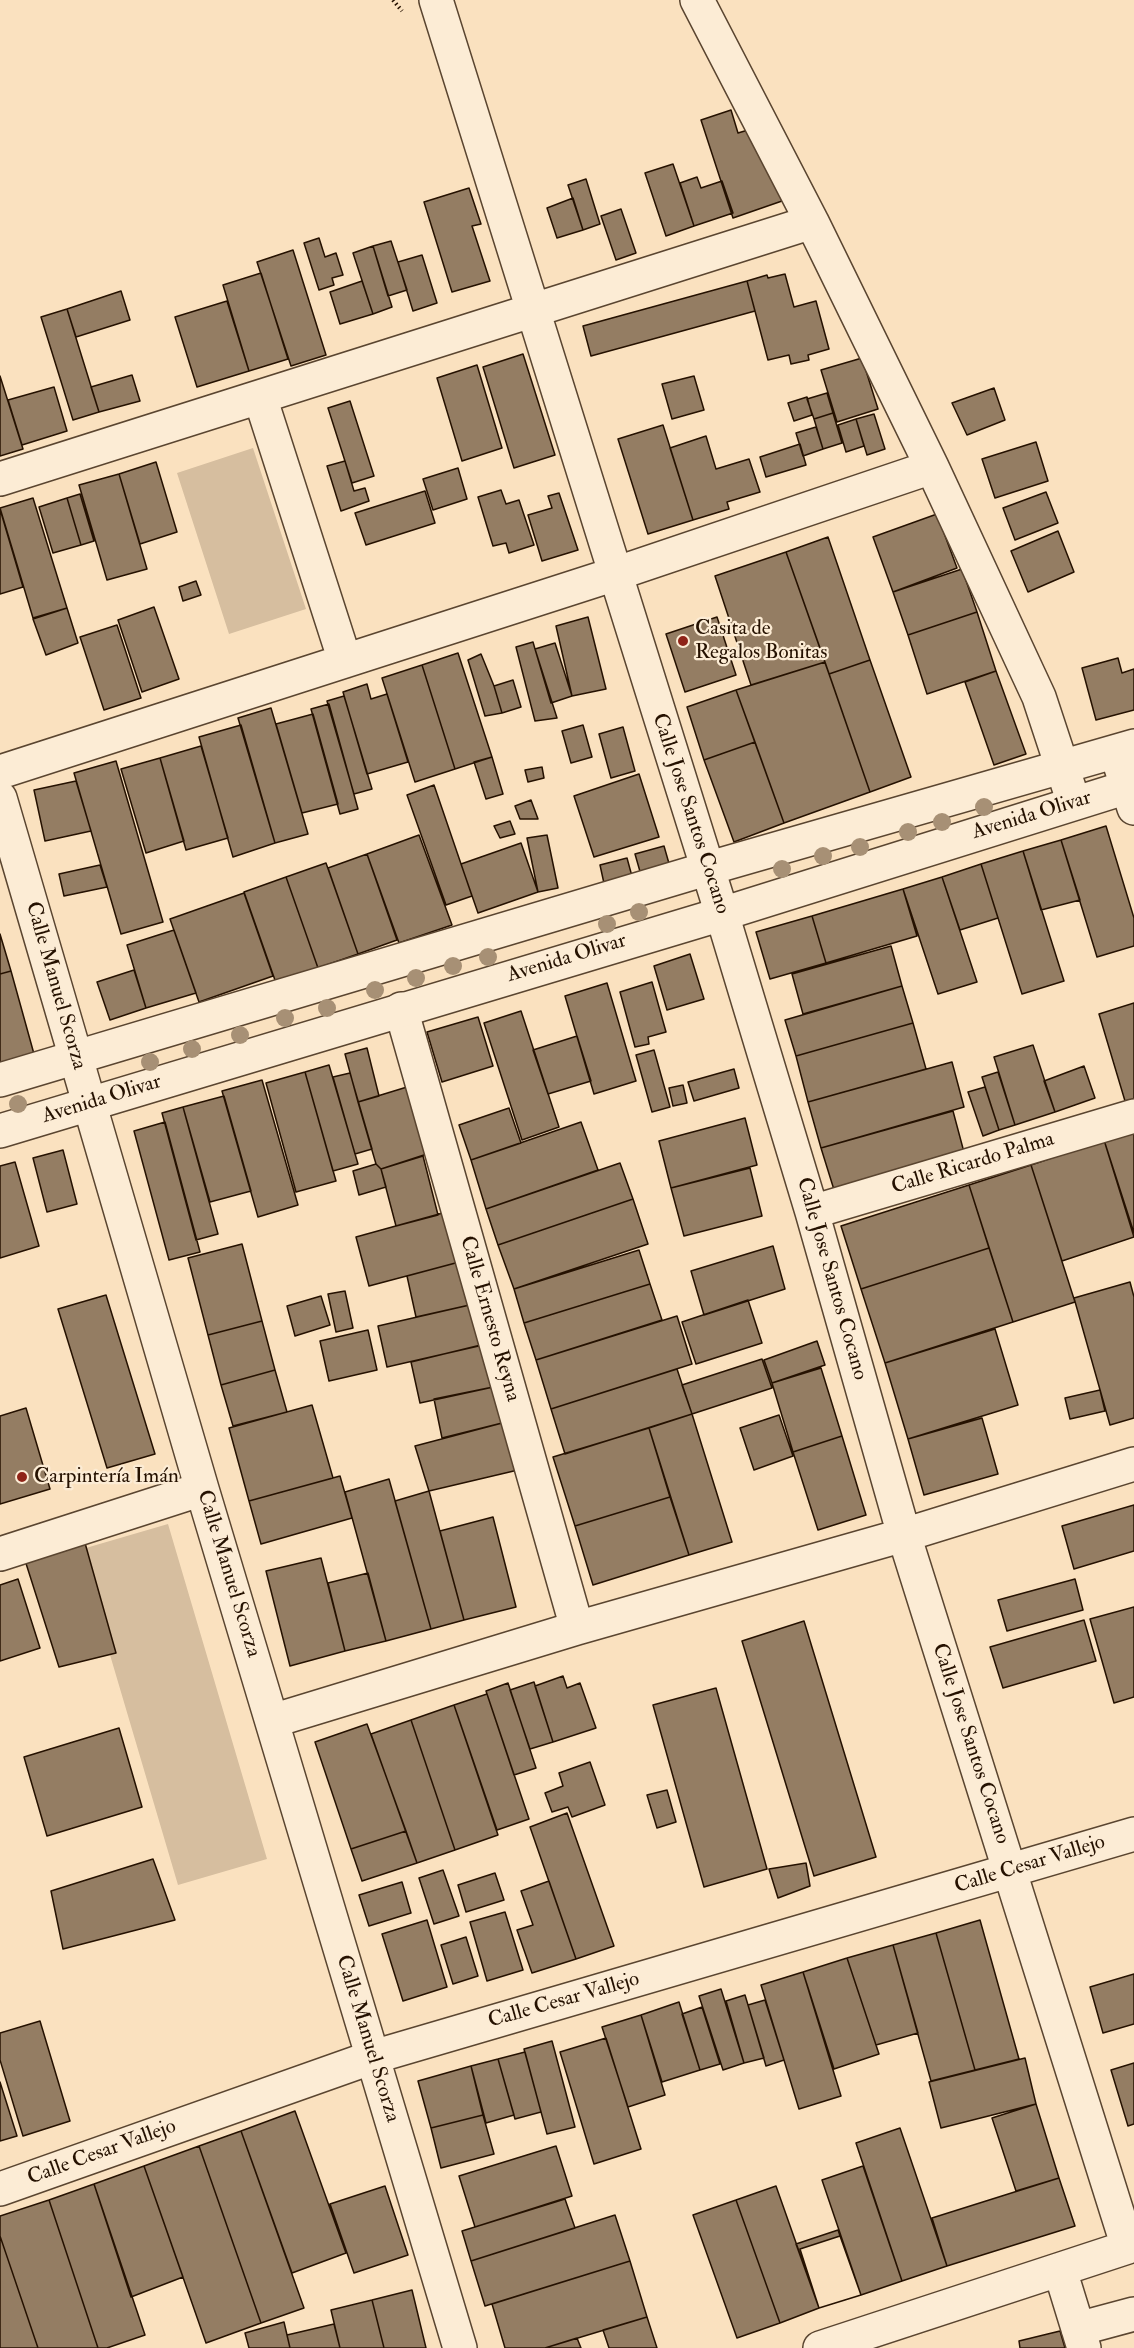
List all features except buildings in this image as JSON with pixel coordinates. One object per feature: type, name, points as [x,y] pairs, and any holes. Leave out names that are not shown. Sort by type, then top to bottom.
[{"type":"street","name":"Calle Jose Santos Cocano","points":[[436,0],[706,869],[722,914],[812,1212],[904,1535],[1128,2247],[1060,2270]]},
{"type":"street","points":[[697,0],[812,222],[932,467],[1039,697],[1074,803]]},
{"type":"street","points":[[0,479],[812,222]]},
{"type":"street","points":[[260,397],[345,662]]},
{"type":"street","points":[[0,772],[615,574],[932,467]]},
{"type":"street","points":[[1125,749],[1132,793]]},
{"type":"street","name":"Avenida Olivar","points":[[0,1080],[706,869],[1125,749]]},
{"type":"street","name":"Avenida Olivar","points":[[0,1131],[722,914],[1074,803],[1132,793]]},
{"type":"street","name":"Calle Manuel Scorza","points":[[0,798],[202,1489],[460,2348]]},
{"type":"street","name":"Calle Ernesto Reyna","points":[[401,1009],[577,1628]]},
{"type":"street","name":"Calle Ricardo Palma","points":[[812,1212],[1134,1116]]},
{"type":"street","points":[[272,1721],[577,1628],[904,1535],[1134,1464]]},
{"type":"street","points":[[0,1554],[202,1489]]},
{"type":"street","name":"Calle Cesar Vallejo","points":[[0,2189],[372,2057],[1134,1834]]},
{"type":"street","points":[[819,2348],[1060,2270],[1081,2338],[1134,2314]]},
{"type":"shaded area","points":[[253,448],[306,609],[229,634],[177,473]]},
{"type":"shaded area","points":[[168,1524],[267,1859],[178,1885],[79,1550]]},
{"type":"place","name":"Casita de Regalos Bonitas","points":[[683,641]]},
{"type":"place","name":"Carpintería Imán","points":[[22,1477]]}]
